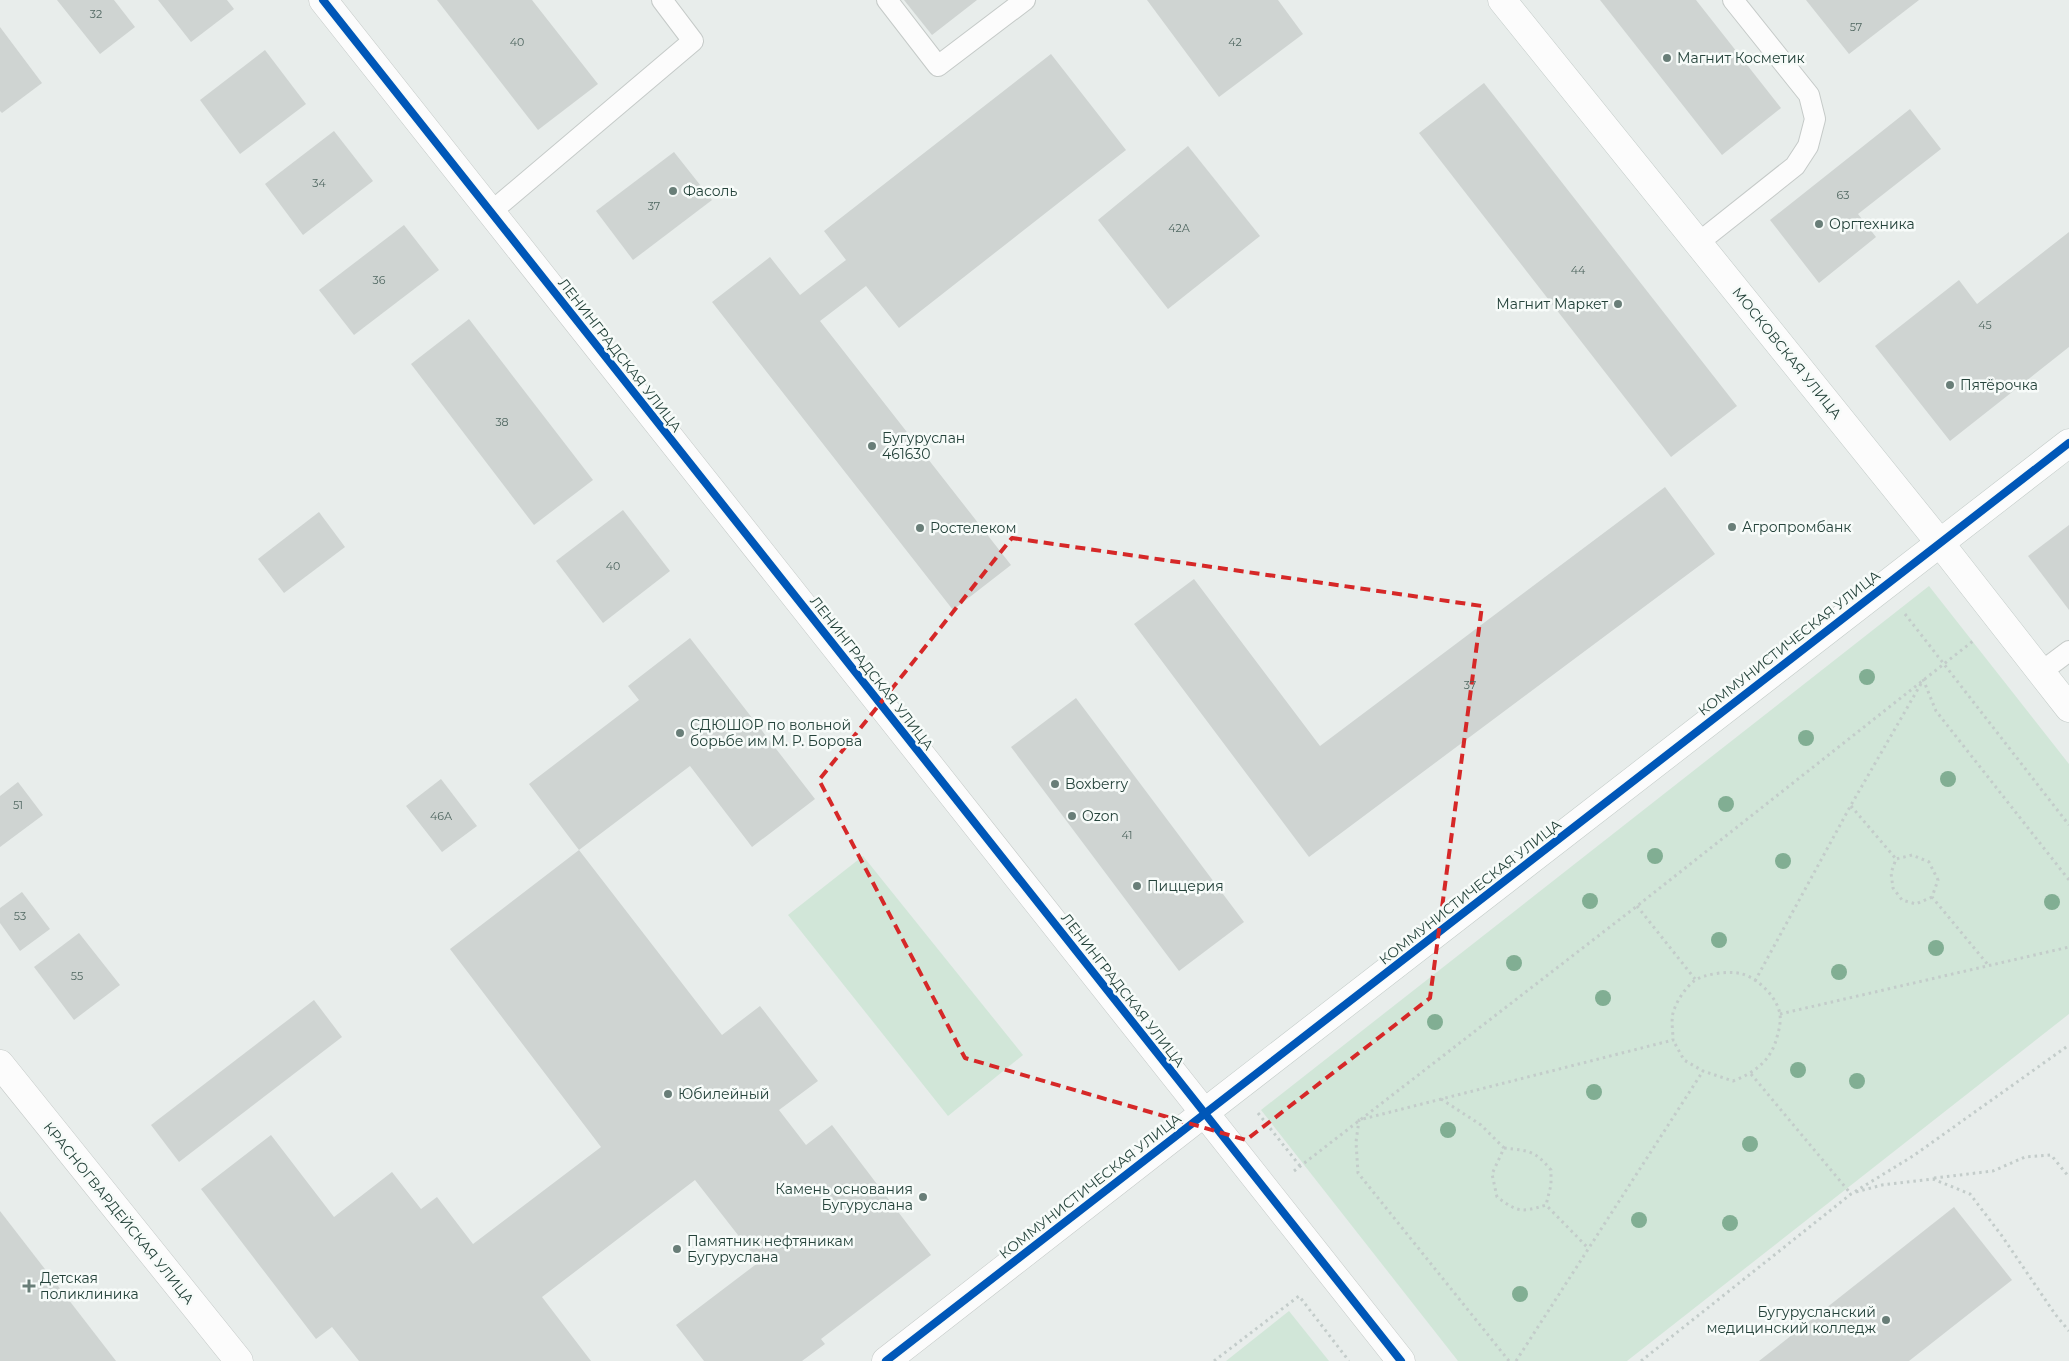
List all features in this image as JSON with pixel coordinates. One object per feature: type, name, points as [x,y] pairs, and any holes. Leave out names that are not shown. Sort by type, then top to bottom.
[{"type":"street","name":"ЛЕНИНГРАДСКАЯ УЛИЦА","points":[[323,0],[1266,1193],[1401,1361]]},
{"type":"street","name":"МОСКОВСКАЯ УЛИЦА","points":[[1502,0],[1940,543],[2069,708]]},
{"type":"street","name":"КОММУНИСТИЧЕСКАЯ УЛИЦА","points":[[886,1361],[2069,443]]},
{"type":"street","name":"КРАСНОГВАРДЕЙСКАЯ УЛИЦА","points":[[0,1064],[238,1361]]},
{"type":"lane","points":[[491,212],[693,40],[662,0]]},
{"type":"lane","points":[[887,0],[938,66],[1025,0]]},
{"type":"lane","points":[[1698,243],[1796,166],[1808,146],[1815,119],[1809,95],[1733,0]]},
{"type":"lane","points":[[2041,672],[2069,650]]},
{"type":"path","points":[[1266,1193],[1637,906],[2000,620]]},
{"type":"path","points":[[1943,664],[2069,825]]},
{"type":"path","points":[[1755,981],[1851,805],[1924,679]]},
{"type":"path","points":[[1924,679],[1936,712],[2069,880]]},
{"type":"path","points":[[1851,805],[1896,859]]},
{"type":"path","points":[[1912,855],[1929,862],[1938,880],[1932,897],[1916,904],[1902,900],[1893,888],[1891,873],[1896,859],[1912,855]]},
{"type":"path","points":[[1932,897],[1989,966]]},
{"type":"path","points":[[1637,906],[1695,979]]},
{"type":"path","points":[[1780,1014],[2069,947]]},
{"type":"path","points":[[1720,972],[1742,974],[1765,988],[1774,1000],[1780,1014],[1780,1029],[1776,1044],[1764,1062],[1751,1074],[1733,1082],[1702,1072],[1684,1060],[1673,1040],[1673,1013],[1684,991],[1695,979],[1720,972]]},
{"type":"path","points":[[1359,1120],[1673,1040]]},
{"type":"path","points":[[1641,1361],[1850,1194],[1913,1156],[2069,1045]]},
{"type":"path","points":[[1516,1361],[1702,1072]]},
{"type":"path","points":[[1751,1074],[1850,1194]]},
{"type":"path","points":[[1441,1099],[1481,1125],[1504,1148],[1522,1150],[1538,1155],[1551,1170],[1551,1185],[1546,1205]]},
{"type":"path","points":[[1359,1120],[1356,1142],[1358,1173],[1509,1361]]},
{"type":"path","points":[[1504,1148],[1492,1174],[1497,1197],[1514,1210],[1532,1209],[1546,1205]]},
{"type":"path","points":[[1850,1194],[1882,1185],[1993,1171],[2025,1157],[2050,1155],[2069,1177]]},
{"type":"path","points":[[1933,1178],[1970,1194],[2002,1236],[2054,1314],[2069,1330]]},
{"type":"path","points":[[1546,1205],[1589,1249]]},
{"type":"path","points":[[1214,1361],[1299,1296],[1349,1361]]},
{"type":"highlighted area","points":[[1012,538],[1482,606],[1430,998],[1246,1140],[965,1058],[819,780]]},
{"type":"green space","points":[[1929,586],[2069,764],[2069,1014],[1627,1361],[1458,1361],[1261,1110]]},
{"type":"green space","points":[[863,856],[1023,1055],[948,1116],[788,915]]},
{"type":"green space","points":[[1289,1311],[1329,1361],[1226,1361]]},
{"type":"building","points":[[57,0],[114,0],[135,27],[100,54]]},
{"type":"building","points":[[158,0],[227,0],[234,9],[191,42]]},
{"type":"building","points":[[437,0],[532,0],[598,84],[538,130]]},
{"type":"building","points":[[904,0],[977,0],[932,35]]},
{"type":"building","points":[[1147,0],[1278,0],[1303,34],[1219,97]]},
{"type":"building","points":[[1600,0],[1696,0],[1781,108],[1722,155]]},
{"type":"building","points":[[1806,0],[1919,0],[1849,54]]},
{"type":"building","points":[[0,27],[42,83],[2,113],[0,111]]},
{"type":"building","points":[[265,50],[306,104],[240,154],[200,100]]},
{"type":"building","name":"Бугуруслан 461630","points":[[1051,54],[1126,150],[899,328],[866,286],[820,321],[1011,565],[953,610],[712,302],[770,257],[800,295],[846,260],[824,231]]},
{"type":"building","points":[[1484,83],[1737,406],[1671,457],[1419,133]]},
{"type":"building","points":[[1910,109],[1941,149],[1858,214],[1876,237],[1819,283],[1770,220]]},
{"type":"building","points":[[334,131],[373,181],[303,235],[265,184]]},
{"type":"building","points":[[1188,146],[1260,236],[1168,309],[1098,220]]},
{"type":"building","points":[[674,152],[712,200],[633,260],[596,211]]},
{"type":"building","points":[[404,225],[439,270],[354,335],[319,290]]},
{"type":"building","points":[[2069,232],[2069,347],[1950,441],[1875,346],[1959,280],[1977,304]]},
{"type":"building","points":[[469,319],[593,480],[534,525],[411,364]]},
{"type":"building","points":[[1665,487],[1715,554],[1309,857],[1134,624],[1194,579],[1320,746]]},
{"type":"building","points":[[623,510],[670,571],[603,623],[556,561]]},
{"type":"building","points":[[319,512],[345,547],[284,593],[258,559]]},
{"type":"building","points":[[2069,525],[2069,610],[2028,556]]},
{"type":"building","name":"СДЮШОР по вольной борьбе им М. Р. Борова","points":[[690,638],[815,799],[752,847],[690,766],[579,850],[529,784],[639,700],[628,686]]},
{"type":"building","points":[[1076,698],[1244,922],[1179,971],[1011,747]]},
{"type":"building","points":[[441,779],[477,826],[442,852],[406,806]]},
{"type":"building","points":[[18,782],[43,815],[0,847],[0,796]]},
{"type":"building","points":[[579,850],[722,1035],[760,1006],[818,1081],[779,1110],[806,1145],[832,1125],[931,1255],[821,1339],[825,1344],[802,1361],[704,1361],[676,1325],[759,1262],[695,1180],[542,1297],[591,1361],[359,1361],[332,1327],[316,1339],[201,1189],[271,1135],[334,1217],[392,1172],[421,1209],[437,1197],[473,1244],[601,1147],[450,949]]},
{"type":"building","points":[[22,892],[50,929],[20,951],[0,923],[0,908]]},
{"type":"building","points":[[79,933],[120,985],[74,1020],[34,967]]},
{"type":"building","points":[[314,1000],[342,1037],[179,1162],[151,1125]]},
{"type":"building","name":"Бугурусланский медицинский колледж","points":[[1954,1207],[2012,1280],[1909,1361],[1759,1361]]},
{"type":"building","name":"Детская поликлиника","points":[[0,1211],[116,1361],[0,1361]]},
{"type":"cycle path","points":[[323,0],[1401,1361]]},
{"type":"cycle path","points":[[886,1361],[2069,443]]},
{"type":"place","name":"Магнит Косметик","points":[[1667,58]]},
{"type":"place","name":"Фасоль","points":[[673,191]]},
{"type":"place","name":"Оргтехника","points":[[1819,224]]},
{"type":"place","name":"Магнит Маркет","points":[[1618,304]]},
{"type":"place","name":"Пятёрочка","points":[[1950,385]]},
{"type":"place","name":"Бугуруслан 461630","points":[[872,446]]},
{"type":"place","name":"Агропромбанк","points":[[1732,527]]},
{"type":"place","name":"Ростелеком","points":[[920,528]]},
{"type":"place","name":"СДЮШОР по вольной борьбе им М. Р. Борова","points":[[680,733]]},
{"type":"place","name":"Boxberry","points":[[1055,784]]},
{"type":"place","name":"Ozon","points":[[1072,816]]},
{"type":"place","name":"Пиццерия","points":[[1137,886]]},
{"type":"place","name":"Юбилейный","points":[[668,1094]]},
{"type":"place","name":"Камень основания Бугуруслана","points":[[923,1197]]},
{"type":"place","name":"Памятник нефтяникам Бугуруслана","points":[[677,1249]]},
{"type":"place","name":"Детская поликлиника","points":[[29,1286]]},
{"type":"place","name":"Бугурусланский медицинский колледж","points":[[1886,1320]]}]
